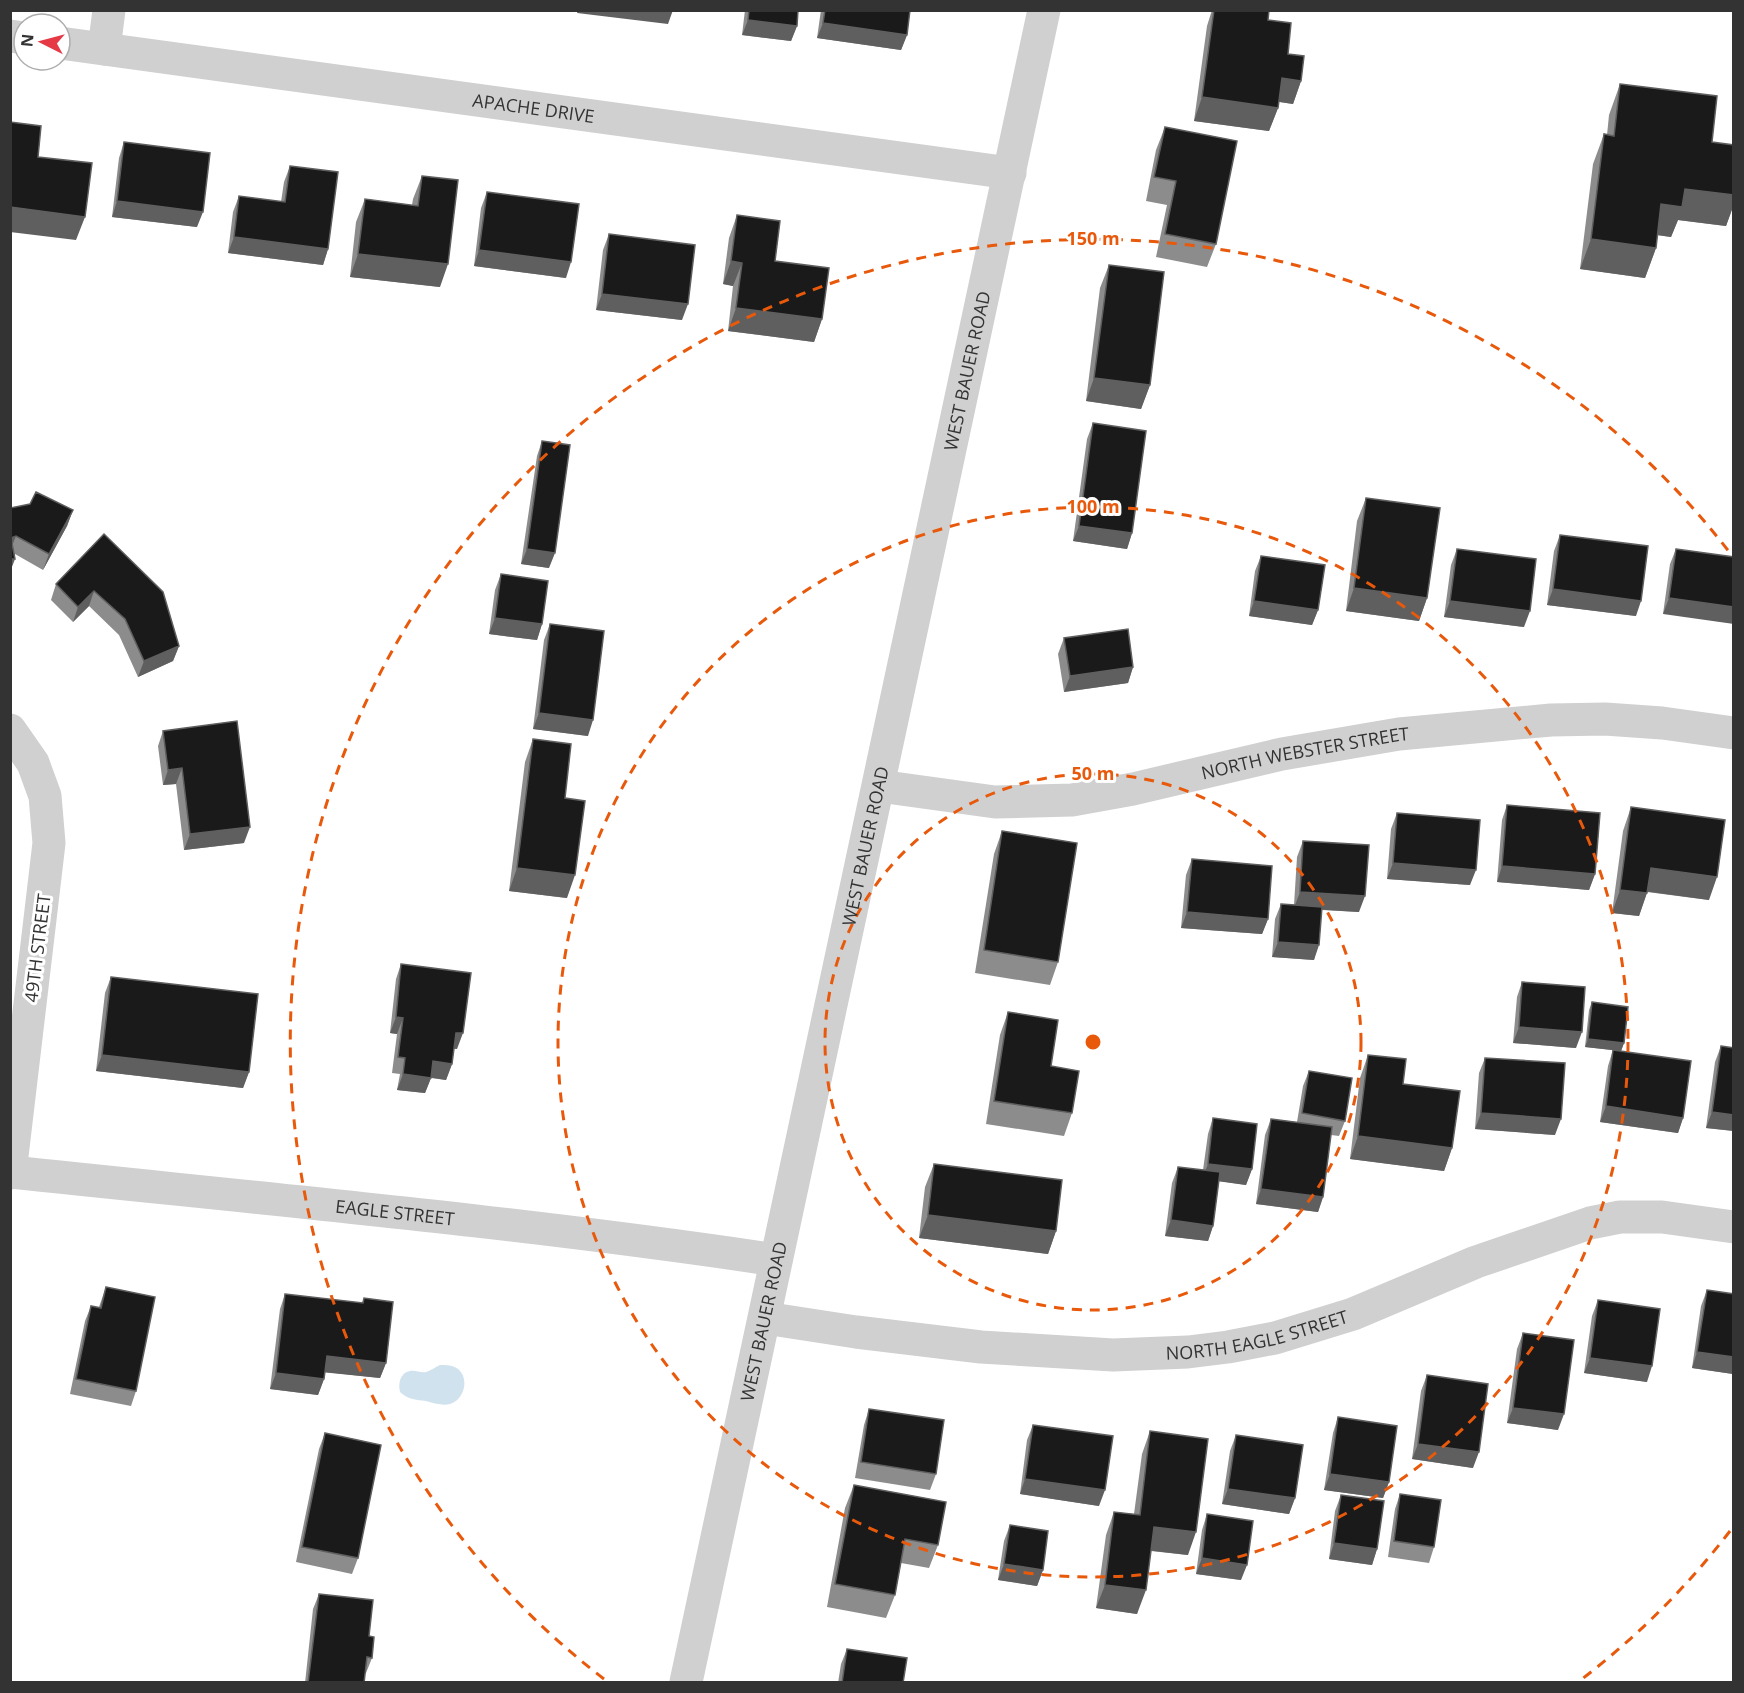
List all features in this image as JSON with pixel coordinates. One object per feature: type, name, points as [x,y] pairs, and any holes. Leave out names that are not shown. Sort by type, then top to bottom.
[{"type":"street","points":[[104,49],[109,10]]},
{"type":"street","name":"WEST BAUER ROAD","points":[[686,1683],[1044,10]]},
{"type":"street","name":"APACHE DRIVE","points":[[72,45],[1010,173]]},
{"type":"street","name":"NORTH WEBSTER STREET","points":[[879,786],[996,802],[1072,800],[1132,789],[1282,754],[1398,734],[1551,720],[1605,719],[1662,723],[1734,733]]},
{"type":"street","name":"49TH STREET","points":[[11,730],[33,763],[45,796],[49,843],[11,1172]]},
{"type":"street","name":"EAGLE STREET","points":[[11,1172],[464,1220],[776,1260]]},
{"type":"street","name":"NORTH EAGLE STREET","points":[[765,1318],[981,1347],[1113,1355],[1188,1352],[1275,1338],[1353,1314],[1476,1263],[1590,1223],[1620,1217],[1662,1217],[1734,1227]]},
{"type":"water","points":[[440,1365],[456,1368],[462,1373],[464,1389],[455,1402],[447,1405],[438,1404],[412,1399],[400,1392],[400,1382],[404,1374],[412,1371],[426,1372]]},
{"type":"building","points":[[749,10],[798,10],[797,26],[748,20]]},
{"type":"building","points":[[825,10],[910,10],[907,35],[823,23]]},
{"type":"building","points":[[1214,10],[1269,10],[1268,20],[1291,23],[1288,54],[1304,56],[1301,81],[1282,78],[1278,108],[1202,97]]},
{"type":"building","points":[[1620,84],[1717,96],[1712,142],[1734,145],[1734,195],[1685,189],[1682,207],[1661,204],[1656,248],[1591,239],[1604,134],[1614,136]]},
{"type":"building","points":[[10,122],[41,126],[38,157],[92,163],[85,217],[10,207]]},
{"type":"building","points":[[1165,127],[1237,141],[1216,244],[1165,234],[1176,181],[1154,177]]},
{"type":"building","points":[[124,142],[210,153],[203,212],[117,201]]},
{"type":"building","points":[[290,166],[338,172],[328,249],[234,237],[239,196],[285,202]]},
{"type":"building","points":[[422,176],[458,180],[448,264],[358,254],[365,199],[418,206]]},
{"type":"building","points":[[487,192],[579,204],[571,262],[479,250]]},
{"type":"building","points":[[737,215],[780,221],[775,261],[829,268],[822,319],[736,308],[742,263],[731,261]]},
{"type":"building","points":[[609,234],[695,245],[688,304],[602,294]]},
{"type":"building","points":[[1109,265],[1164,272],[1150,385],[1094,378]]},
{"type":"building","points":[[1093,423],[1146,431],[1132,533],[1079,526]]},
{"type":"building","points":[[542,441],[570,445],[555,553],[527,549]]},
{"type":"building","points":[[36,492],[73,510],[49,554],[16,536],[11,538],[15,559],[10,559],[10,508],[30,504]]},
{"type":"building","points":[[1366,498],[1440,508],[1427,598],[1354,588]]},
{"type":"building","points":[[104,534],[163,592],[179,646],[144,661],[125,619],[94,591],[78,607],[56,584]]},
{"type":"building","points":[[1560,535],[1648,546],[1641,601],[1553,589]]},
{"type":"building","points":[[1457,549],[1536,559],[1530,611],[1450,601]]},
{"type":"building","points":[[1676,549],[1734,557],[1734,607],[1669,598]]},
{"type":"building","points":[[1261,556],[1325,565],[1318,610],[1254,601]]},
{"type":"building","points":[[501,574],[548,581],[542,624],[495,618]]},
{"type":"building","points":[[550,624],[604,631],[593,720],[539,713]]},
{"type":"building","points":[[1128,629],[1133,667],[1070,676],[1064,638]]},
{"type":"building","points":[[237,721],[250,827],[190,834],[182,768],[168,770],[163,731]]},
{"type":"building","points":[[533,739],[571,744],[565,798],[585,801],[575,875],[517,868]]},
{"type":"building","points":[[1507,805],[1600,813],[1595,874],[1502,866]]},
{"type":"building","points":[[1631,807],[1725,820],[1717,877],[1651,868],[1647,893],[1620,890]]},
{"type":"building","points":[[1397,813],[1480,820],[1476,870],[1393,863]]},
{"type":"building","points":[[1002,831],[1077,843],[1058,962],[984,950]]},
{"type":"building","points":[[1303,841],[1369,845],[1365,896],[1300,892]]},
{"type":"building","points":[[1192,859],[1272,866],[1268,919],[1187,912]]},
{"type":"building","points":[[1281,904],[1322,907],[1319,945],[1278,942]]},
{"type":"building","points":[[401,964],[471,973],[463,1033],[456,1033],[452,1064],[433,1061],[431,1078],[403,1074],[405,1058],[398,1057],[403,1018],[396,1017]]},
{"type":"building","points":[[111,977],[258,994],[249,1072],[102,1055]]},
{"type":"building","points":[[1522,982],[1585,987],[1582,1032],[1519,1027]]},
{"type":"building","points":[[1592,1002],[1628,1007],[1624,1043],[1588,1039]]},
{"type":"building","points":[[1008,1012],[1058,1020],[1051,1066],[1079,1071],[1072,1113],[994,1101]]},
{"type":"building","points":[[1721,1046],[1734,1048],[1734,1115],[1712,1112]]},
{"type":"building","points":[[1613,1050],[1691,1061],[1683,1118],[1606,1106]]},
{"type":"building","points":[[1368,1055],[1406,1059],[1403,1084],[1460,1091],[1452,1148],[1358,1136]]},
{"type":"building","points":[[1485,1058],[1565,1063],[1561,1119],[1481,1113]]},
{"type":"building","points":[[1309,1071],[1352,1078],[1345,1121],[1302,1113]]},
{"type":"building","points":[[1213,1118],[1257,1124],[1252,1169],[1208,1164]]},
{"type":"building","points":[[1271,1119],[1332,1127],[1323,1197],[1261,1189]]},
{"type":"building","points":[[934,1164],[1062,1180],[1056,1231],[928,1215]]},
{"type":"building","points":[[1178,1167],[1220,1172],[1213,1226],[1171,1220]]},
{"type":"building","points":[[106,1287],[155,1297],[136,1391],[76,1379],[91,1306],[101,1308]]},
{"type":"building","points":[[1707,1290],[1734,1294],[1734,1357],[1697,1352]]},
{"type":"building","points":[[285,1294],[363,1303],[364,1298],[393,1302],[386,1363],[327,1356],[324,1379],[276,1373]]},
{"type":"building","points":[[1598,1300],[1660,1309],[1652,1366],[1590,1358]]},
{"type":"building","points":[[1523,1333],[1574,1340],[1564,1414],[1513,1408]]},
{"type":"building","points":[[1427,1375],[1488,1384],[1479,1452],[1418,1444]]},
{"type":"building","points":[[869,1409],[944,1420],[936,1474],[861,1462]]},
{"type":"building","points":[[1338,1417],[1397,1426],[1389,1482],[1330,1474]]},
{"type":"building","points":[[1033,1425],[1113,1436],[1105,1490],[1025,1479]]},
{"type":"building","points":[[1150,1431],[1208,1439],[1196,1532],[1154,1527],[1146,1590],[1105,1585],[1114,1512],[1140,1515]]},
{"type":"building","points":[[325,1433],[381,1445],[358,1558],[302,1547]]},
{"type":"building","points":[[1236,1435],[1303,1445],[1295,1498],[1228,1489]]},
{"type":"building","points":[[854,1485],[946,1502],[938,1545],[905,1539],[895,1595],[835,1584]]},
{"type":"building","points":[[1400,1494],[1441,1500],[1434,1547],[1394,1541]]},
{"type":"building","points":[[1341,1495],[1384,1501],[1377,1549],[1334,1543]]},
{"type":"building","points":[[1207,1514],[1253,1521],[1247,1565],[1202,1558]]},
{"type":"building","points":[[1010,1525],[1048,1531],[1043,1570],[1004,1564]]},
{"type":"building","points":[[319,1594],[373,1600],[369,1636],[374,1637],[372,1658],[367,1657],[364,1683],[308,1683]]},
{"type":"building","points":[[847,1649],[907,1658],[903,1683],[842,1683]]}]
